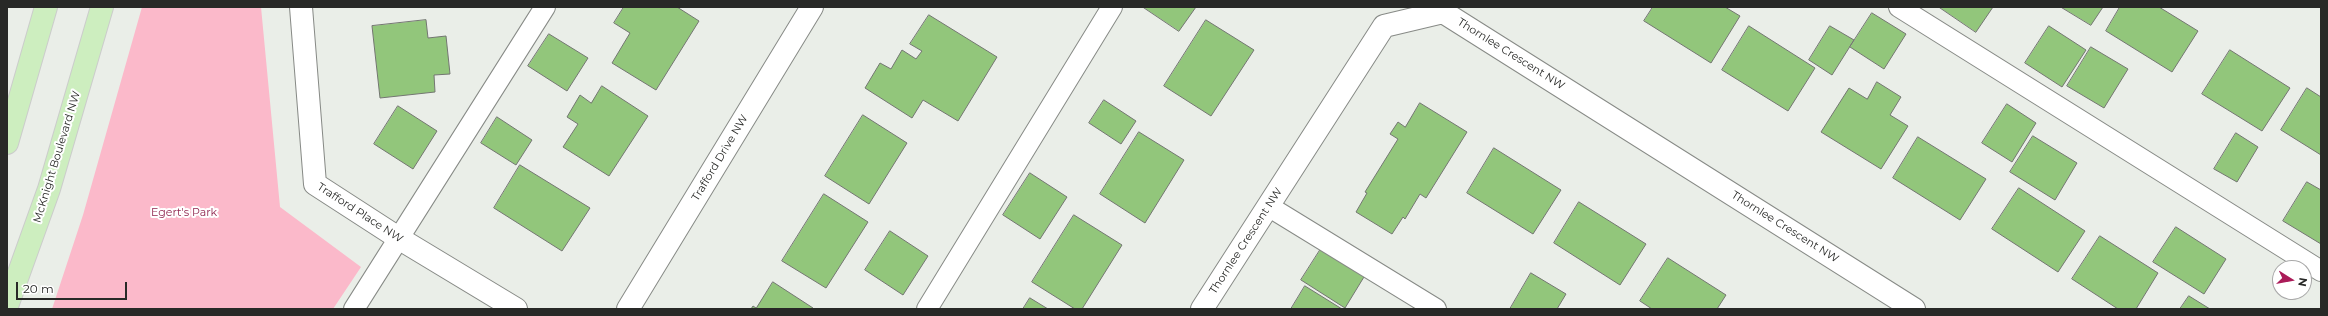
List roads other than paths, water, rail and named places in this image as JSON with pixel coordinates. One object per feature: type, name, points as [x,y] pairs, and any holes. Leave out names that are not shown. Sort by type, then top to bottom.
[{"type":"main road","points":[[7,143],[46,7]]},
{"type":"main road","name":"McKnight Boulevard NW","points":[[7,306],[49,190],[102,7]]},
{"type":"street","name":"Trafford Place NW","points":[[301,7],[315,184],[400,239],[516,309]]},
{"type":"street","name":"Trafford Drive NW","points":[[628,309],[812,7]]},
{"type":"street","name":"Thornlee Crescent NW","points":[[1202,309],[1384,26],[1443,12],[1914,309]]},
{"type":"lane","points":[[354,309],[400,239],[545,7]]},
{"type":"lane","points":[[927,309],[1112,7]]},
{"type":"lane","points":[[1899,7],[2321,271]]},
{"type":"lane","points":[[1268,206],[1436,309]]},
{"type":"park label","name":"Egert's Park","points":[[184,213]]}]
